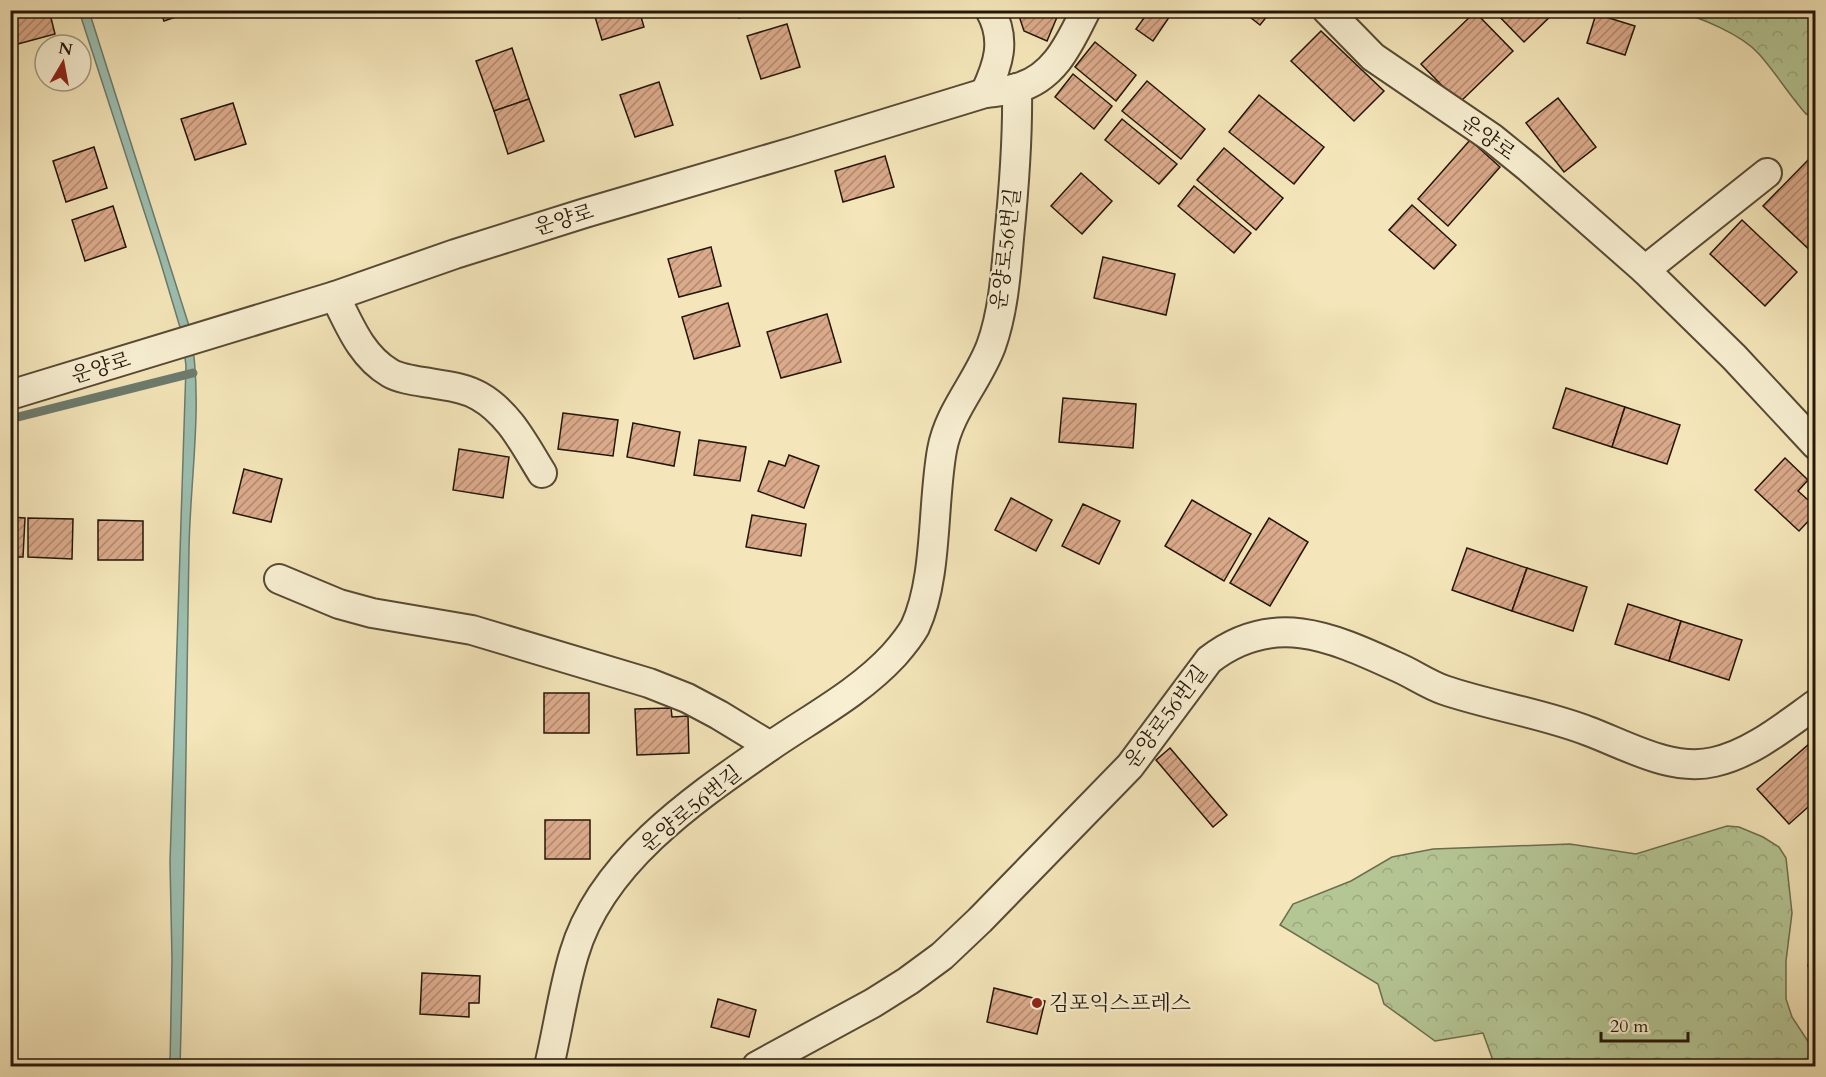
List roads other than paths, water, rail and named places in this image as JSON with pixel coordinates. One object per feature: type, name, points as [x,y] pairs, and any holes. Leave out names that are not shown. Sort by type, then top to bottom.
[{"type":"street","points":[[985,93],[997,66],[1000,41],[996,21],[990,10]]},
{"type":"street","name":"운양로","points":[[10,395],[335,296],[585,213],[985,93],[1017,88],[1036,81],[1052,68],[1065,51],[1086,10]]},
{"type":"street","name":"운양로","points":[[1328,10],[1373,57],[1492,138],[1645,270],[1734,357],[1815,445]]},
{"type":"street","name":"운양로56번길","points":[[549,1066],[574,951],[589,917],[607,887],[635,854],[685,808],[770,746],[863,683],[893,655],[913,630],[922,608],[928,573],[942,449],[948,424],[979,374],[992,345],[1000,312],[1018,142],[1017,88]]},
{"type":"street","points":[[1645,270],[1767,173]]},
{"type":"street","points":[[335,296],[360,346],[376,363],[392,374],[458,387],[478,395],[513,426],[542,473]]},
{"type":"street","points":[[279,579],[339,604],[372,614],[472,630],[649,683],[687,698],[770,746]]},
{"type":"street","name":"운양로56번길","points":[[757,1066],[873,1003],[942,956],[1130,766],[1209,660],[1224,649],[1243,640],[1266,633],[1291,632],[1314,636],[1344,645],[1396,666],[1438,688],[1586,730],[1652,755],[1693,764],[1712,762],[1747,749],[1815,704]]},
{"type":"waterway","points":[[10,419],[193,373]]},
{"type":"place","name":"김포익스프레스","points":[[1037,1003]]}]
